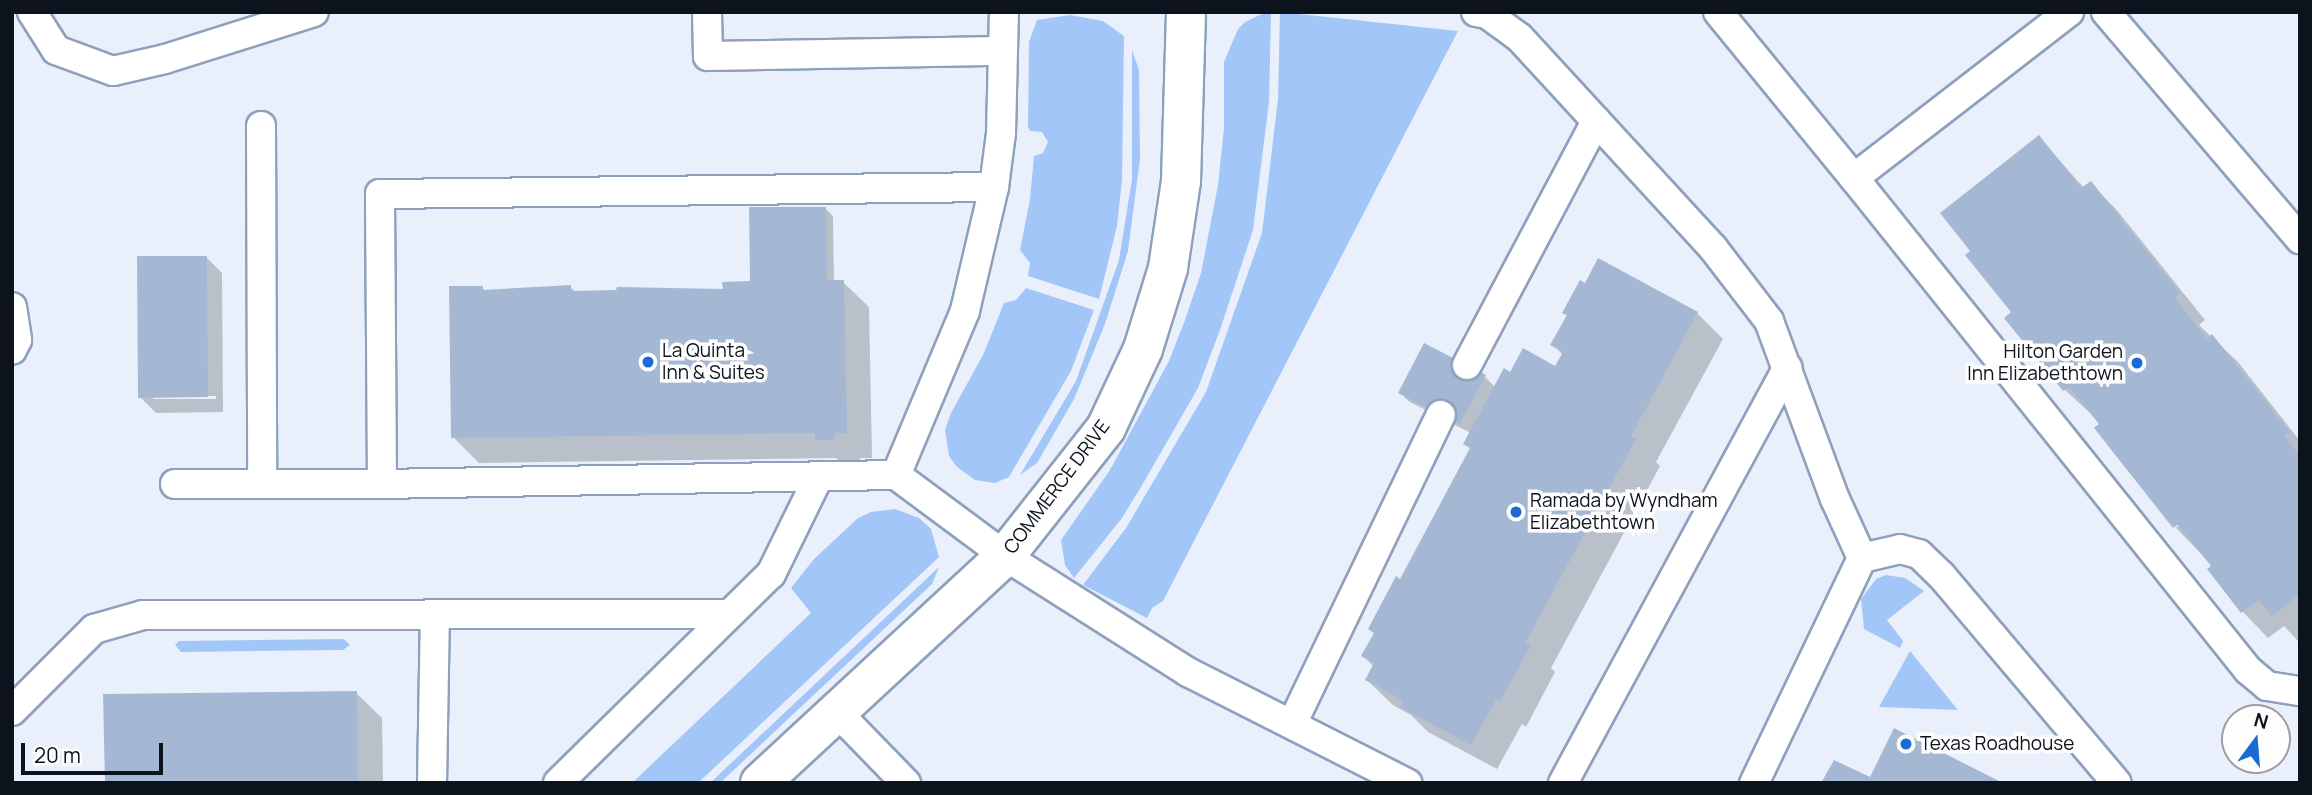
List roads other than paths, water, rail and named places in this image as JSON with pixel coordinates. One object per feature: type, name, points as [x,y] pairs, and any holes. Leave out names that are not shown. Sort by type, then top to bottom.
[{"type":"street","name":"COMMERCE DRIVE","points":[[760,783],[835,710],[1005,556],[1106,428],[1143,349],[1168,268],[1181,181],[1186,12]]},
{"type":"lane","points":[[32,12],[56,50],[113,71],[191,51],[313,12]]},
{"type":"lane","points":[[707,12],[708,56],[1002,51]]},
{"type":"lane","points":[[896,475],[965,311],[994,187],[1001,133],[1004,12]]},
{"type":"lane","points":[[1476,12],[1487,15],[1519,37],[1721,258],[1769,321],[1835,499],[1862,558]]},
{"type":"lane","points":[[1718,12],[2248,670],[2267,686],[2300,691]]},
{"type":"lane","points":[[1854,178],[2069,12]]},
{"type":"lane","points":[[2106,12],[2300,239]]},
{"type":"lane","points":[[1467,365],[1596,121]]},
{"type":"lane","points":[[261,126],[262,484]]},
{"type":"lane","points":[[382,484],[380,194],[994,187]]},
{"type":"lane","points":[[12,307],[17,340],[12,350]]},
{"type":"lane","points":[[1563,783],[1787,368]]},
{"type":"lane","points":[[1292,724],[1441,415]]},
{"type":"lane","points":[[175,484],[382,484],[896,475],[1005,556],[1188,672],[1406,783]]},
{"type":"lane","points":[[558,783],[771,574],[819,476]]},
{"type":"lane","points":[[1862,558],[1900,549],[1919,554],[1941,575],[2117,783]]},
{"type":"lane","points":[[1754,783],[1862,558]]},
{"type":"lane","points":[[12,711],[94,629],[143,615],[728,614]]},
{"type":"lane","points":[[432,783],[435,615]]},
{"type":"lane","points":[[835,710],[906,783]]},
{"type":"place","name":"La Quinta Inn & Suites","points":[[648,362]]},
{"type":"place","name":"Hilton Garden Inn Elizabethtown","points":[[2137,363]]},
{"type":"place","name":"Ramada by Wyndham Elizabethtown","points":[[1516,512]]},
{"type":"place","name":"Texas Roadhouse","points":[[1906,744]]}]
